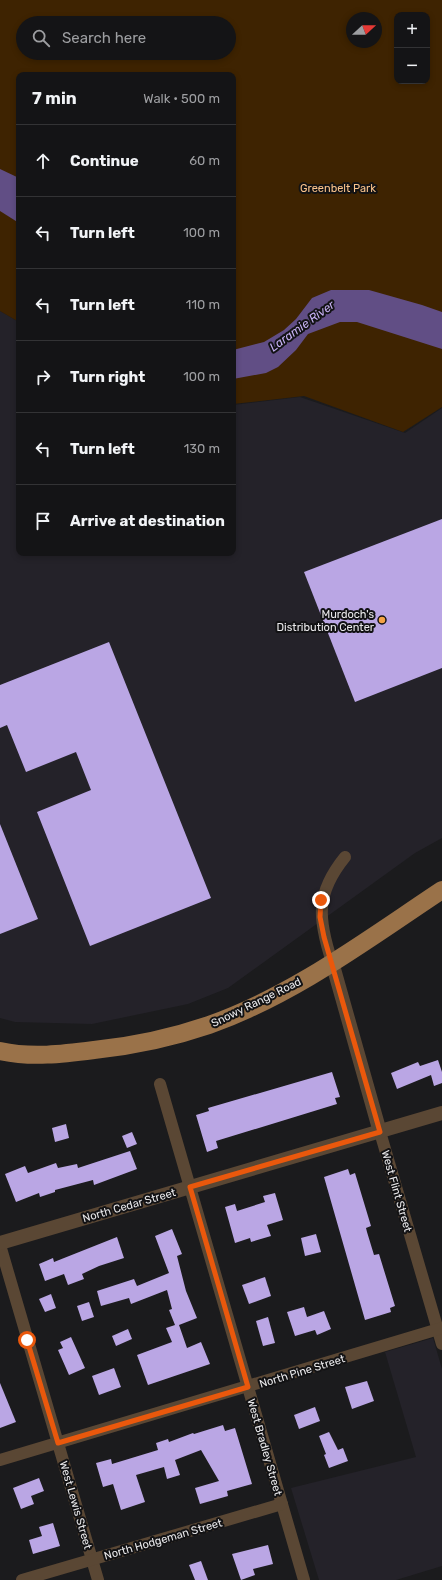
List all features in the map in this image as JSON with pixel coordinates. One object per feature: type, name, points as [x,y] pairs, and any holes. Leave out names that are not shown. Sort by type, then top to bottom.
[{"type":"main road","name":"Snowy Range Road","points":[[0,1051],[39,1055],[128,1046],[158,1040],[210,1024],[233,1015],[285,990],[332,962],[442,890]]},
{"type":"street","name":"West Flint Street","points":[[345,857],[333,871],[321,900],[320,917],[324,937],[380,1132],[440,1329],[442,1344]]},
{"type":"street","name":"West Bradley Street","points":[[160,1084],[304,1580]]},
{"type":"street","name":"North Cedar Street","points":[[0,1244],[442,1113]]},
{"type":"street","name":"West Lewis Street","points":[[0,1244],[98,1580]]},
{"type":"street","name":"North Pine Street","points":[[0,1460],[440,1329]]},
{"type":"street","name":"North Hodgeman Street","points":[[22,1580],[282,1504]]},
{"type":"shaded area","points":[[0,311],[16,320],[16,556],[236,556],[236,405],[300,397],[405,433],[442,408],[442,838],[415,853],[228,988],[188,1004],[92,1024],[15,1022],[0,1018]]},
{"type":"shaded area","points":[[433,1338],[442,1369],[442,1566],[396,1580],[319,1580],[291,1488],[416,1457],[385,1352]]},
{"type":"green space","name":"Greenbelt Park","points":[[0,0],[442,0],[442,407],[403,432],[304,396],[236,404],[236,72],[16,72],[16,320],[0,311]]},
{"type":"water","points":[[0,169],[16,177],[16,221],[0,211]]},
{"type":"water","name":"Laramie River","points":[[331,290],[369,290],[442,312],[442,349],[357,322],[340,322],[308,334],[296,350],[278,367],[266,373],[236,378],[236,349],[264,342],[284,330],[296,319],[312,298]]},
{"type":"building","name":"Murdoch's Distribution Center","points":[[442,519],[442,668],[355,702],[304,572]]},
{"type":"building","points":[[109,642],[211,898],[90,946],[37,812],[91,790],[76,752],[26,772],[7,725],[0,728],[0,685]]},
{"type":"building","points":[[0,824],[38,919],[0,934]]},
{"type":"building","points":[[438,1060],[442,1072],[442,1083],[434,1086],[431,1075],[397,1089],[391,1073],[418,1062],[420,1066]]},
{"type":"building","points":[[332,1072],[340,1097],[335,1098],[337,1104],[216,1141],[218,1148],[207,1152],[196,1115],[209,1111],[208,1108]]},
{"type":"building","points":[[66,1124],[69,1138],[55,1142],[52,1128]]},
{"type":"building","points":[[132,1132],[137,1144],[127,1148],[122,1136]]},
{"type":"building","points":[[130,1151],[137,1169],[94,1185],[93,1180],[55,1190],[55,1192],[40,1197],[39,1193],[16,1202],[5,1174],[25,1166],[28,1173],[56,1163],[58,1168],[77,1164],[78,1168]]},
{"type":"building","points":[[348,1169],[350,1175],[355,1173],[371,1226],[366,1228],[367,1232],[374,1255],[379,1254],[395,1306],[390,1308],[391,1312],[365,1320],[324,1177]]},
{"type":"building","points":[[275,1193],[283,1220],[267,1225],[271,1236],[251,1242],[250,1238],[235,1243],[225,1207],[235,1204],[237,1211],[265,1202],[263,1196]]},
{"type":"building","points":[[172,1229],[182,1254],[177,1256],[186,1291],[197,1318],[179,1325],[187,1348],[201,1342],[210,1364],[148,1385],[137,1355],[172,1342],[166,1328],[175,1325],[169,1310],[172,1309],[167,1290],[131,1304],[129,1298],[101,1306],[97,1291],[134,1279],[137,1286],[169,1273],[155,1236]]},
{"type":"building","points":[[316,1234],[321,1252],[305,1256],[301,1238]]},
{"type":"building","points":[[117,1237],[124,1258],[99,1266],[82,1274],[84,1279],[68,1285],[64,1274],[45,1281],[39,1264],[53,1258],[54,1262]]},
{"type":"building","points":[[265,1277],[271,1296],[249,1304],[242,1285]]},
{"type":"building","points":[[51,1294],[56,1308],[45,1312],[39,1299]]},
{"type":"building","points":[[89,1302],[94,1317],[82,1321],[77,1306]]},
{"type":"building","points":[[304,1307],[307,1317],[324,1311],[331,1329],[317,1335],[315,1330],[295,1336],[287,1312]]},
{"type":"building","points":[[268,1317],[275,1343],[263,1346],[256,1321]]},
{"type":"building","points":[[128,1329],[132,1339],[116,1346],[112,1336]]},
{"type":"building","points":[[71,1337],[85,1368],[69,1375],[58,1350],[63,1348],[60,1342]]},
{"type":"building","points":[[114,1368],[121,1387],[99,1395],[92,1376]]},
{"type":"building","points":[[367,1381],[374,1401],[352,1409],[345,1387]]},
{"type":"building","points":[[0,1383],[16,1422],[0,1428]]},
{"type":"building","points":[[315,1407],[320,1421],[299,1429],[294,1415]]},
{"type":"building","points":[[223,1425],[225,1431],[235,1428],[252,1484],[227,1491],[228,1496],[200,1504],[195,1488],[219,1481],[201,1450],[175,1460],[180,1475],[167,1479],[164,1467],[136,1475],[145,1502],[121,1510],[113,1484],[103,1487],[96,1463],[111,1459],[112,1464],[158,1450],[156,1443],[168,1439],[169,1442],[193,1433],[194,1434]]},
{"type":"building","points":[[329,1432],[338,1450],[343,1448],[348,1461],[329,1468],[324,1455],[326,1454],[319,1436]]},
{"type":"building","points":[[39,1478],[44,1491],[31,1496],[34,1504],[21,1509],[13,1488]]},
{"type":"building","points":[[53,1523],[60,1546],[33,1554],[29,1540],[42,1536],[39,1527]]},
{"type":"building","points":[[268,1545],[273,1564],[253,1569],[255,1575],[241,1580],[232,1554]]},
{"type":"building","points":[[201,1561],[208,1580],[195,1580],[189,1565]]},
{"type":"place","name":"Murdoch's Distribution Center","points":[[382,620]]},
{"type":"route","points":[[27,1340],[58,1443],[248,1387],[190,1187],[380,1132],[324,937],[320,917],[321,900]]}]
